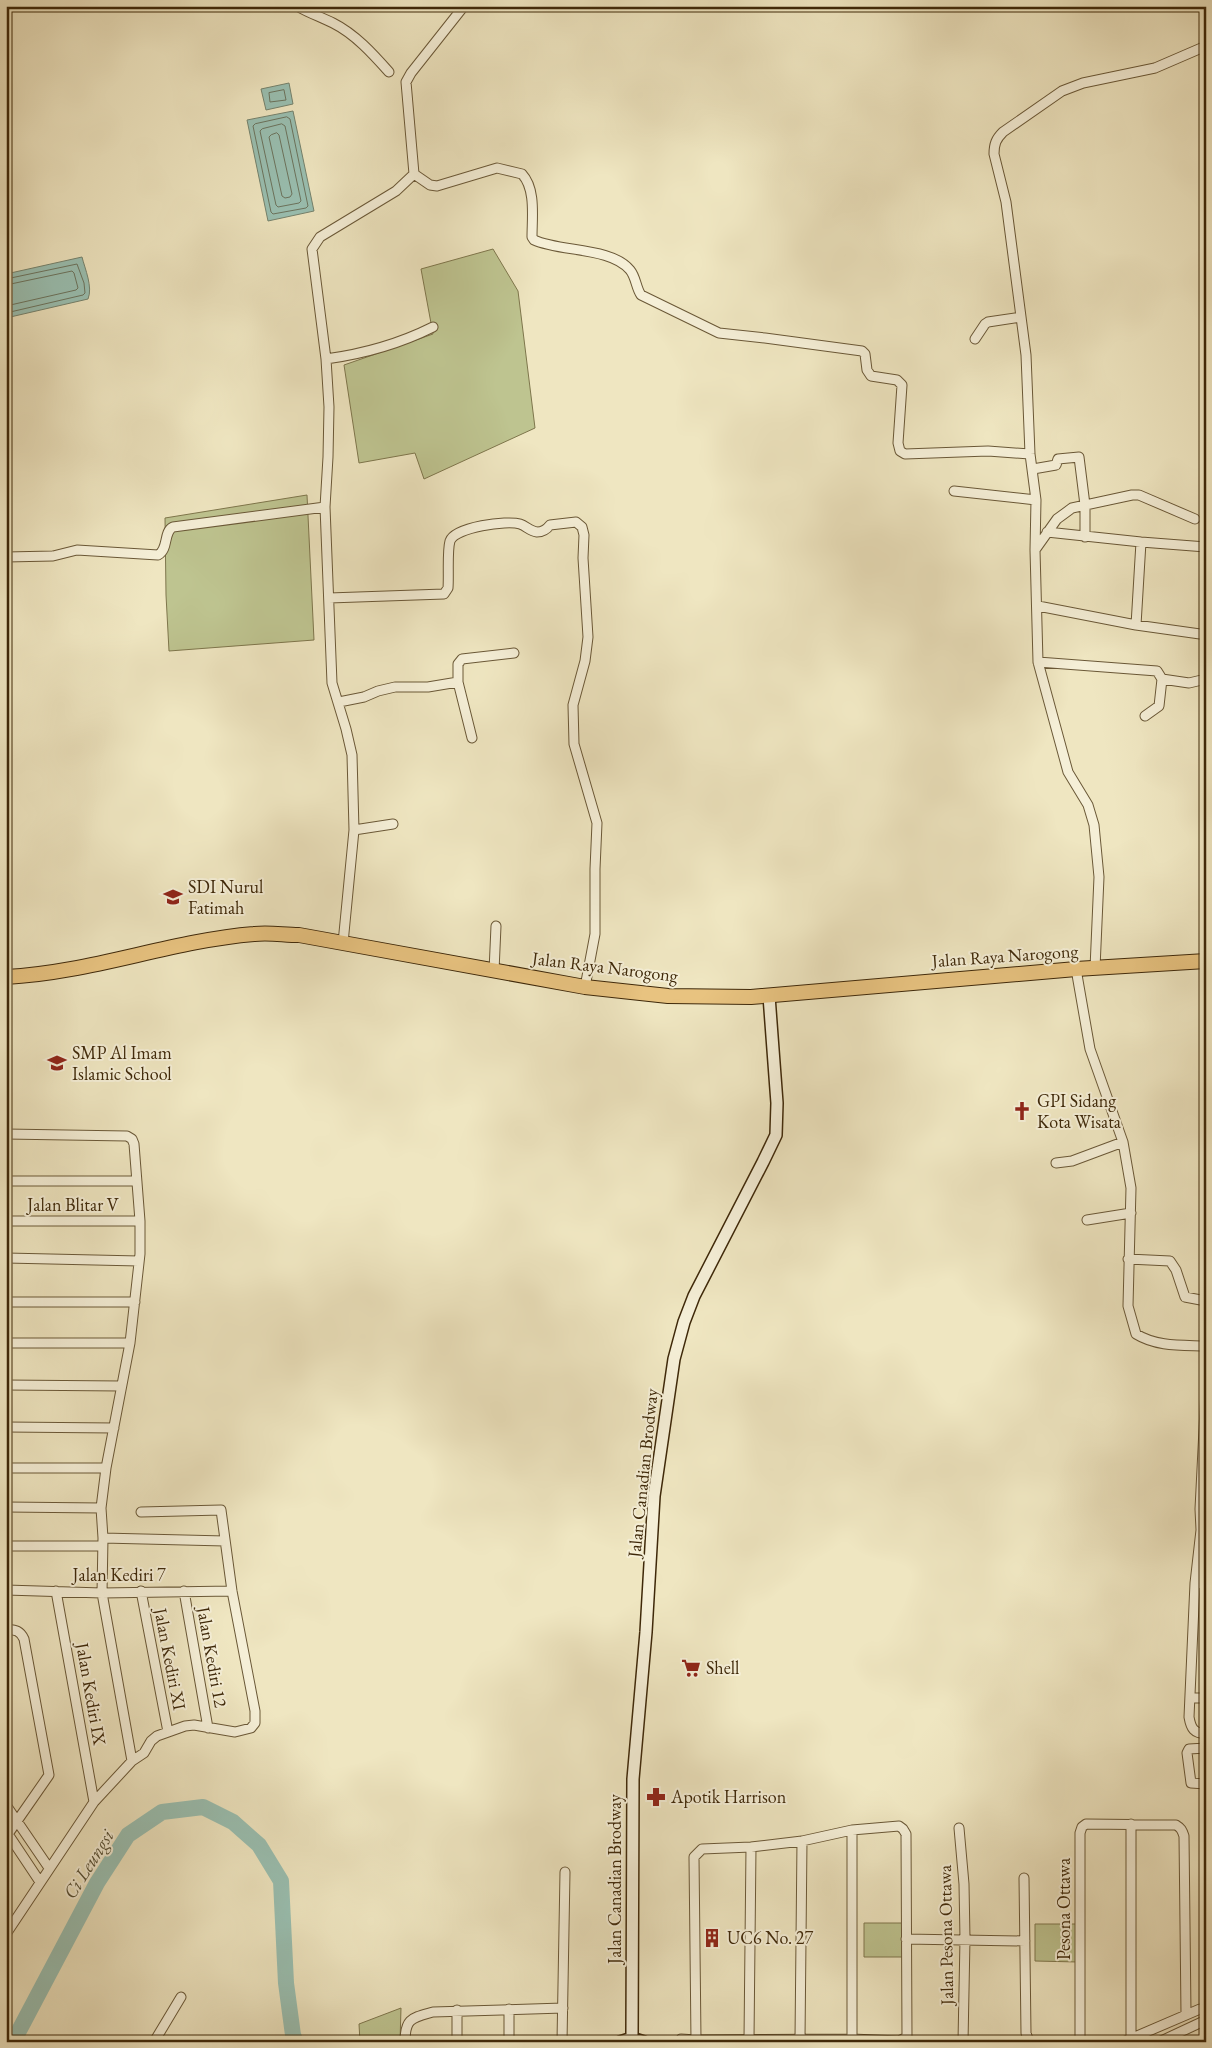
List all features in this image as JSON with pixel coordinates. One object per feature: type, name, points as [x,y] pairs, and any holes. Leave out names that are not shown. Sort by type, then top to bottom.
[{"type":"main road","name":"Jalan Raya Narogong","points":[[6,977],[78,967],[168,948],[256,933],[299,935],[414,954],[494,971],[585,987],[668,996],[768,996],[1076,969],[1206,961]]},
{"type":"street","points":[[297,6],[334,24],[347,33],[370,50],[389,72]]},
{"type":"street","points":[[414,174],[406,82],[411,72],[464,6]]},
{"type":"street","points":[[1095,968],[1099,877],[1094,825],[1088,805],[1068,772],[1038,662],[1035,550],[1036,500],[1030,454],[1026,355],[1006,202],[994,154],[995,141],[1062,91],[1083,83],[1155,68],[1180,59],[1206,46]]},
{"type":"street","points":[[414,174],[430,185],[437,186],[497,168],[522,174],[529,185],[532,206],[532,237],[534,240],[599,254],[616,261],[629,268],[640,296],[719,334],[862,351],[865,354],[866,370],[871,376],[897,380],[902,385],[898,443],[900,451],[905,454],[988,451],[1030,454]]},
{"type":"street","points":[[344,943],[354,830],[352,756],[339,702],[332,683],[325,507],[328,458],[326,359],[312,249],[320,236],[396,191],[414,174]]},
{"type":"street","points":[[975,339],[984,324],[988,322],[1021,317]]},
{"type":"street","points":[[326,359],[367,352],[413,337],[433,327]]},
{"type":"street","points":[[1033,469],[1056,465],[1058,459],[1079,458],[1085,505],[1085,537]]},
{"type":"street","points":[[954,491],[1036,500]]},
{"type":"street","points":[[1035,550],[1057,519],[1072,508],[1085,505],[1139,495],[1195,518]]},
{"type":"street","points":[[6,556],[19,558],[53,556],[77,550],[158,555],[163,551],[168,532],[173,527],[325,507]]},
{"type":"street","points":[[328,598],[444,594],[448,588],[450,541],[456,534],[478,526],[519,524],[538,532],[547,529],[550,525],[572,522],[576,522],[582,527],[584,535],[583,558],[588,637],[585,661],[573,705],[574,744],[597,823],[595,934],[585,987]]},
{"type":"street","points":[[1047,532],[1141,542],[1206,546]]},
{"type":"street","points":[[1136,625],[1141,542]]},
{"type":"street","points":[[1038,606],[1136,625],[1200,634]]},
{"type":"street","points":[[472,738],[458,682],[458,664],[462,659],[514,653]]},
{"type":"street","points":[[1038,662],[1154,670],[1160,674],[1162,679],[1159,706],[1145,716]]},
{"type":"street","points":[[1162,679],[1189,683],[1206,679]]},
{"type":"street","points":[[339,702],[364,697],[395,687],[428,687],[458,682]]},
{"type":"street","points":[[354,830],[393,824]]},
{"type":"street","points":[[494,971],[496,926]]},
{"type":"street","points":[[1076,969],[1090,1049],[1123,1142],[1131,1188],[1128,1306],[1136,1334],[1148,1341],[1206,1346]]},
{"type":"street","name":"Jalan Canadian Brodway","points":[[632,2038],[633,1779],[646,1632],[654,1496],[671,1376],[684,1322],[694,1296],[776,1134],[777,1103],[768,996]]},
{"type":"street","points":[[6,1134],[127,1136],[132,1139],[134,1144],[140,1221],[139,1261],[130,1343],[106,1468],[101,1508],[103,1542],[102,1593],[132,1761]]},
{"type":"street","points":[[1056,1163],[1072,1161],[1123,1142]]},
{"type":"street","points":[[6,1181],[137,1181]]},
{"type":"street","points":[[1087,1220],[1131,1213]]},
{"type":"street","name":"Jalan Blitar V","points":[[6,1221],[140,1221]]},
{"type":"street","points":[[6,1258],[139,1261]]},
{"type":"street","points":[[1128,1259],[1170,1261],[1176,1270],[1185,1297],[1206,1301]]},
{"type":"street","points":[[6,1302],[135,1302]]},
{"type":"street","points":[[6,1343],[130,1343]]},
{"type":"street","points":[[6,1385],[121,1386]]},
{"type":"street","points":[[1206,1389],[1204,1488],[1200,1509],[1203,1530],[1195,1582],[1189,1717],[1192,1730],[1197,1733],[1206,1734]]},
{"type":"street","points":[[6,1427],[114,1428]]},
{"type":"street","points":[[6,1468],[106,1468]]},
{"type":"street","points":[[6,1507],[101,1508]]},
{"type":"street","points":[[7,1931],[94,1802],[132,1761],[144,1753],[151,1741],[157,1736],[185,1726],[194,1725],[235,1732],[251,1728],[255,1723],[255,1711],[232,1591],[221,1510],[141,1512]]},
{"type":"street","points":[[6,1546],[103,1542],[226,1541]]},
{"type":"street","points":[[1195,1582],[1206,1584]]},
{"type":"street","name":"Jalan Kediri 7","points":[[6,1590],[102,1593],[232,1591]]},
{"type":"street","name":"Jalan Kediri IX","points":[[56,1591],[94,1802]]},
{"type":"street","name":"Jalan Kediri XI","points":[[141,1591],[168,1732]]},
{"type":"street","name":"Jalan Kediri 12","points":[[184,1591],[208,1728]]},
{"type":"street","points":[[6,1629],[16,1630],[21,1633],[24,1639],[48,1776],[17,1822],[7,1832],[40,1882]]},
{"type":"street","points":[[1191,1698],[1206,1698]]},
{"type":"street","points":[[1206,1748],[1189,1749],[1187,1753],[1191,1783],[1206,1784]]},
{"type":"street","points":[[6,1805],[49,1868]]},
{"type":"street","name":"Pesona Ottawa","points":[[1080,2042],[1081,1830],[1084,1826],[1090,1824],[1180,1827],[1184,1836],[1186,2014]]},
{"type":"street","points":[[1131,1824],[1127,2041],[1200,2009]]},
{"type":"street","points":[[681,2039],[696,2040],[852,2039],[899,2042],[907,2037],[906,1834],[903,1829],[899,1826],[852,1830],[802,1841],[751,1847],[702,1849],[694,1857],[696,2040]]},
{"type":"street","name":"Jalan Pesona Ottawa","points":[[959,1828],[964,1884],[963,2042]]},
{"type":"street","points":[[852,1830],[852,2039]]},
{"type":"street","points":[[800,2039],[802,1841]]},
{"type":"street","points":[[749,2039],[751,1847]]},
{"type":"street","points":[[562,2042],[565,1872]]},
{"type":"street","points":[[1024,1878],[1026,2033],[1028,2039],[1032,2042]]},
{"type":"street","points":[[906,1939],[1025,1941]]},
{"type":"street","points":[[154,2042],[181,1998]]},
{"type":"street","points":[[405,2042],[405,2029],[408,2022],[416,2017],[434,2012],[563,2008]]},
{"type":"street","points":[[509,2009],[509,2042]]},
{"type":"street","points":[[457,2010],[457,2042]]},
{"type":"street","points":[[1159,2042],[1206,2020]]},
{"type":"street","points":[[620,2042],[632,2038],[644,2042]]},
{"type":"green space","points":[[493,249],[518,291],[535,428],[424,479],[415,453],[359,463],[344,365],[433,334],[421,269]]},
{"type":"green space","points":[[307,495],[314,640],[169,651],[165,518]]},
{"type":"green space","points":[[864,1923],[908,1923],[907,1957],[864,1957]]},
{"type":"green space","points":[[1035,1924],[1078,1924],[1078,1962],[1035,1961]]},
{"type":"green space","points":[[401,2008],[400,2042],[360,2042],[359,2024]]},
{"type":"water","points":[[289,83],[293,104],[266,110],[261,89]]},
{"type":"water","points":[[293,111],[314,211],[268,221],[247,120]]},
{"type":"water","points":[[82,257],[90,289],[88,299],[6,318],[6,274]]},
{"type":"waterway","name":"Ci Leungsi","points":[[13,2042],[97,1883],[128,1835],[162,1812],[203,1807],[233,1822],[259,1845],[281,1881],[286,1983],[293,2035],[296,2042]]},
{"type":"place","name":"SDI Nurul Fatimah","points":[[173,897]]},
{"type":"place","name":"SMP Al Imam Islamic School","points":[[57,1063]]},
{"type":"place","name":"GPI Sidang Kota Wisata","points":[[1022,1111]]},
{"type":"place","name":"Shell","points":[[691,1668]]},
{"type":"place","name":"Apotik Harrison","points":[[656,1797]]},
{"type":"place","name":"UC6 No. 27","points":[[712,1938]]}]
